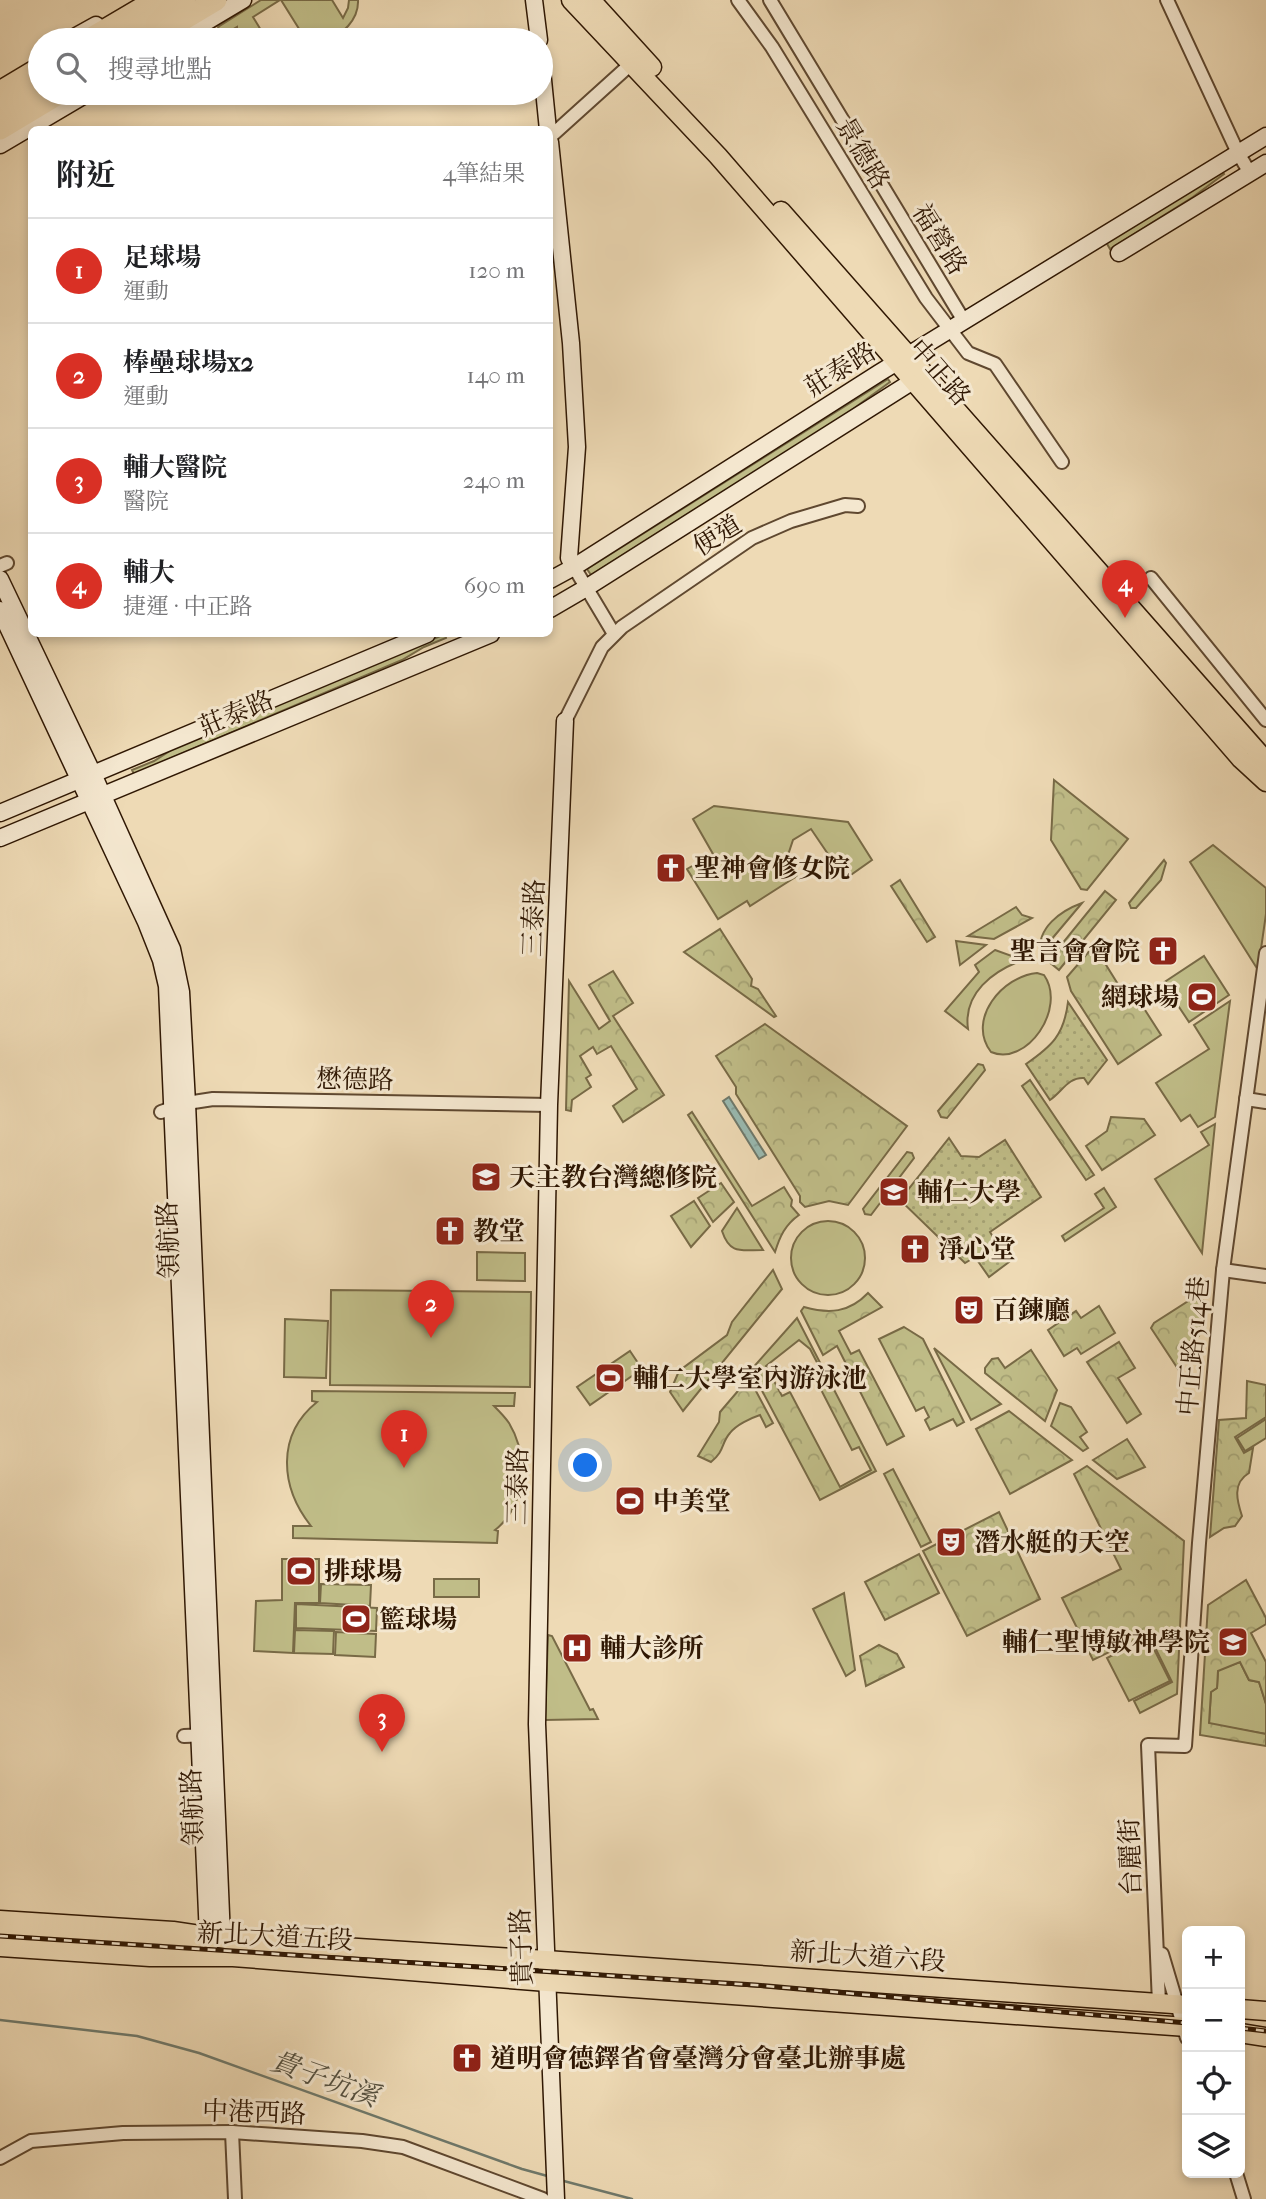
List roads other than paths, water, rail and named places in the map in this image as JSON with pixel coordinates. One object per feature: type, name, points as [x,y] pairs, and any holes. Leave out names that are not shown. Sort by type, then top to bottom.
[{"type":"highway","points":[[108,28],[156,0]]},
{"type":"highway","points":[[138,28],[185,0]]},
{"type":"highway","points":[[169,28],[216,0]]},
{"type":"highway","points":[[0,92],[28,75]]},
{"type":"highway","points":[[0,110],[28,93]]},
{"type":"highway","points":[[0,129],[41,105]]},
{"type":"main road","name":"中正路","points":[[571,0],[718,156],[919,377],[1235,739],[1266,782]]},
{"type":"main road","name":"中正路","points":[[591,0],[728,151],[902,359]]},
{"type":"main road","name":"中正路","points":[[1235,739],[1266,761]]},
{"type":"main road","name":"新北大道五段","points":[[0,1920],[173,1931],[224,1944],[547,1982]]},
{"type":"main road","name":"新北大道五段","points":[[0,1933],[546,1960]]},
{"type":"main road","name":"新北大道五段","points":[[0,1947],[150,1957],[224,1944]]},
{"type":"main road","name":"新北大道六段","points":[[546,1960],[1174,2004]]},
{"type":"main road","name":"新北大道六段","points":[[547,1982],[1182,2030]]},
{"type":"main road","points":[[1245,2009],[1266,2011]]},
{"type":"main road","points":[[1245,2034],[1266,2036]]},
{"type":"street","points":[[89,28],[137,0]]},
{"type":"street","points":[[196,28],[243,0]]},
{"type":"street","points":[[534,0],[538,28]]},
{"type":"street","name":"景德路","points":[[738,0],[772,47],[913,278],[950,330]]},
{"type":"street","name":"福營路","points":[[769,0],[964,321]]},
{"type":"street","points":[[1167,0],[1238,153],[1250,173]]},
{"type":"street","points":[[553,137],[632,63]]},
{"type":"street","points":[[0,82],[28,65]]},
{"type":"street","points":[[32,126],[68,105]]},
{"type":"street","points":[[546,105],[548,126]]},
{"type":"street","points":[[0,145],[28,128]]},
{"type":"street","name":"莊泰路","points":[[553,578],[902,359],[1266,136]]},
{"type":"street","points":[[1119,253],[1266,163]]},
{"type":"street","points":[[553,168],[572,343],[577,447],[569,558],[614,634]]},
{"type":"street","points":[[950,330],[968,353],[995,364],[1062,462]]},
{"type":"street","name":"莊泰路","points":[[553,607],[919,377]]},
{"type":"street","name":"便道","points":[[614,634],[752,538],[791,521],[845,505],[858,506]]},
{"type":"street","points":[[1151,578],[1266,720]]},
{"type":"street","name":"領航路","points":[[0,579],[96,798],[167,937],[176,962],[181,992],[174,1107],[178,1359],[199,1736],[224,1944]]},
{"type":"street","name":"領航路","points":[[0,610],[86,776]]},
{"type":"street","name":"三泰路","points":[[537,1724],[549,1105],[565,720],[602,647],[614,634]]},
{"type":"street","name":"莊泰路","points":[[0,813],[420,637]]},
{"type":"street","name":"莊泰路","points":[[0,838],[473,641]]},
{"type":"street","name":"領航路","points":[[96,798],[139,924],[162,960],[167,986],[199,1736]]},
{"type":"street","name":"中正路514巷","points":[[1185,1746],[1200,1530],[1223,1270],[1246,1099],[1263,999],[1266,953]]},
{"type":"street","name":"懋德路","points":[[174,1107],[213,1099],[549,1105]]},
{"type":"street","points":[[1246,1099],[1266,1101]]},
{"type":"street","points":[[1223,1270],[1266,1276]]},
{"type":"street","name":"貴子路","points":[[537,1724],[556,2193]]},
{"type":"street","name":"台麗街","points":[[1174,2004],[1156,1930],[1148,1745],[1185,1746]]},
{"type":"street","points":[[1174,2004],[1182,2021]]},
{"type":"street","points":[[232,2132],[236,2199]]},
{"type":"street","name":"中港西路","points":[[0,2158],[31,2141],[123,2133],[232,2132],[362,2141],[403,2147],[543,2199]]},
{"type":"street","points":[[1238,2178],[1244,2199]]},
{"type":"water","points":[[729,1097],[766,1155],[759,1159],[723,1101]]},
{"type":"waterway","name":"貴子坑溪","points":[[0,2020],[137,2036],[199,2053],[551,2177]]},
{"type":"waterway","name":"貴子坑溪","points":[[560,2180],[632,2199]]},
{"type":"railway","points":[[0,1936],[755,1985],[1182,2023]]},
{"type":"railway","points":[[1245,2029],[1266,2031]]},
{"type":"place","name":"輔大","points":[[1125,618]]},
{"type":"place","name":"聖神會修女院","points":[[671,868]]},
{"type":"place","name":"聖言會會院","points":[[1163,951]]},
{"type":"place","name":"網球場","points":[[1202,997]]},
{"type":"place","name":"天主教台灣總修院","points":[[486,1177]]},
{"type":"place","name":"輔仁大學","points":[[894,1192]]},
{"type":"place","name":"教堂","points":[[450,1231]]},
{"type":"place","name":"淨心堂","points":[[915,1249]]},
{"type":"place","name":"百鍊廳","points":[[969,1310]]},
{"type":"place","name":"棒壘球場x2","points":[[431,1338]]},
{"type":"place","name":"輔仁大學室內游泳池","points":[[610,1378]]},
{"type":"place","name":"足球場","points":[[404,1468]]},
{"type":"place","name":"中美堂","points":[[630,1501]]},
{"type":"place","name":"潛水艇的天空","points":[[951,1542]]},
{"type":"place","name":"排球場","points":[[301,1571]]},
{"type":"place","name":"籃球場","points":[[356,1619]]},
{"type":"place","name":"輔仁聖博敏神學院","points":[[1233,1642]]},
{"type":"place","name":"輔大診所","points":[[577,1648]]},
{"type":"place","name":"輔大醫院","points":[[382,1752]]},
{"type":"place","name":"道明會德鐸省會臺灣分會臺北辦事處","points":[[467,2058]]}]
